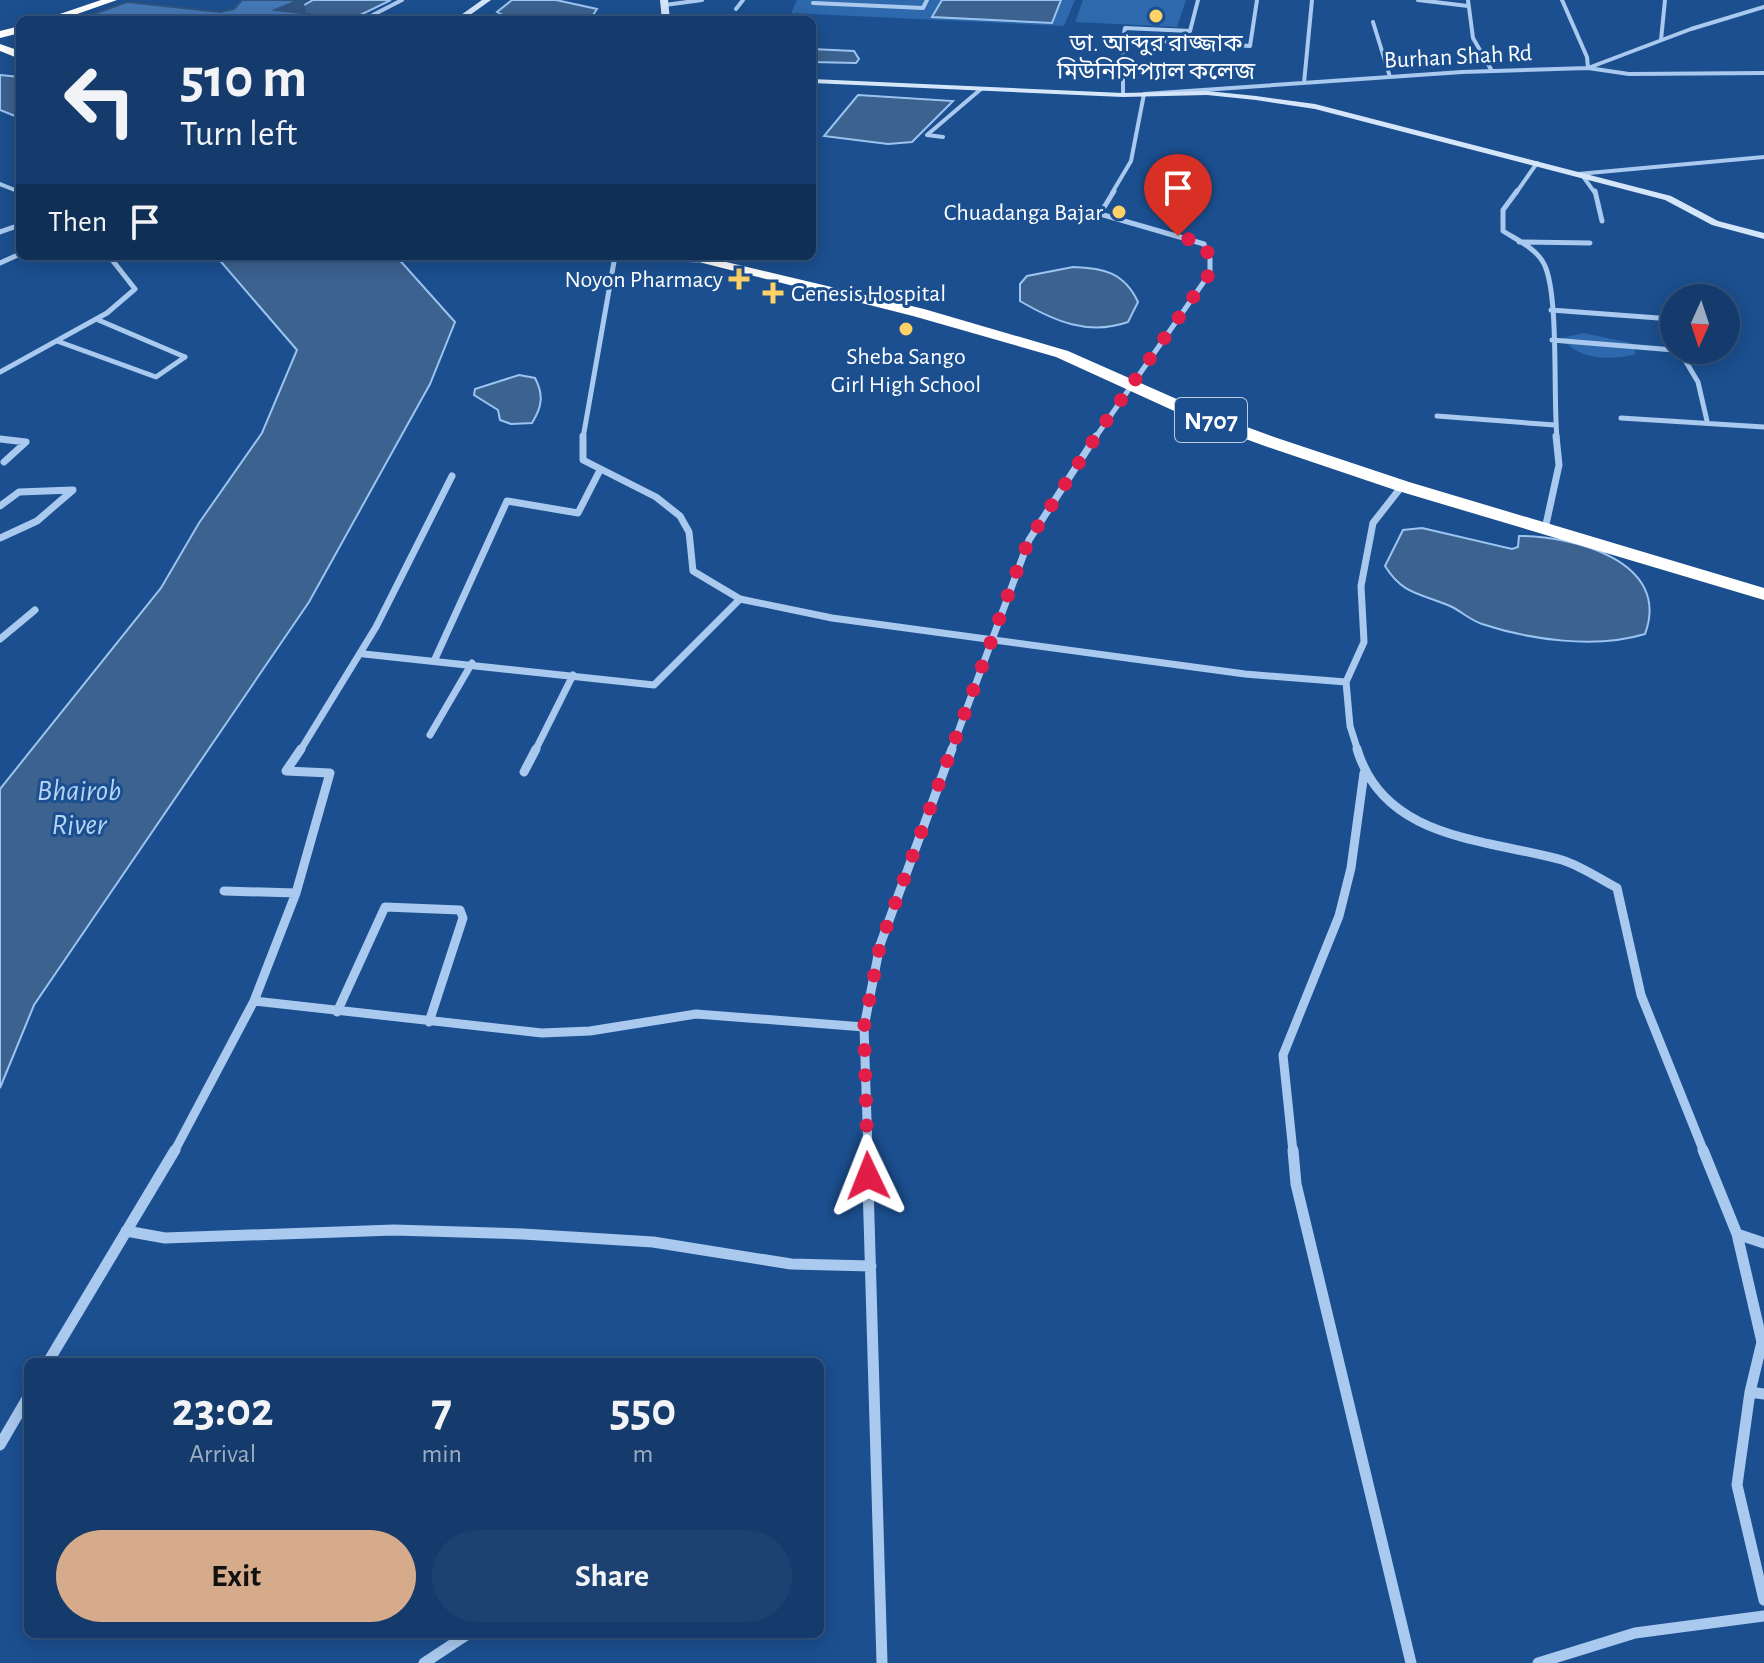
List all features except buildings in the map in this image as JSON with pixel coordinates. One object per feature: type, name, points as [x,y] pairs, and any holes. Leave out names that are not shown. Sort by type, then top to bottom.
[{"type":"highway","points":[[61,16],[112,0]]},
{"type":"highway","name":"N707","points":[[698,260],[918,312],[1062,354],[1213,421],[1402,486],[1764,591]]},
{"type":"street","points":[[371,16],[402,0]]},
{"type":"street","points":[[464,16],[487,0]]},
{"type":"street","points":[[664,2],[702,0]]},
{"type":"street","points":[[736,9],[743,0]]},
{"type":"street","points":[[813,3],[923,8],[927,0]]},
{"type":"street","points":[[1123,95],[1125,28],[1190,31],[1198,0]]},
{"type":"street","points":[[1123,39],[1250,46],[1257,0]]},
{"type":"street","points":[[1304,83],[1312,0]]},
{"type":"street","points":[[1418,0],[1468,3],[1468,29],[1477,52],[1492,71]]},
{"type":"street","points":[[1562,0],[1573,33],[1587,57],[1588,68],[1629,74],[1764,73]]},
{"type":"street","points":[[1661,40],[1665,0]]},
{"type":"street","name":"Burhan Shah Rd","points":[[1144,94],[1492,71],[1588,68],[1661,40],[1764,7]]},
{"type":"street","points":[[1373,22],[1390,77]]},
{"type":"street","points":[[816,81],[1123,95],[1207,93],[1315,107],[1668,198],[1715,223],[1764,236]]},
{"type":"street","points":[[943,137],[927,135],[981,89]]},
{"type":"street","points":[[882,1663],[864,1027],[880,945],[1029,540],[1116,405],[1134,384],[1210,273],[1210,259],[1204,244],[1100,214],[1131,161],[1144,94]]},
{"type":"street","points":[[1580,175],[1764,157]]},
{"type":"street","points":[[1537,163],[1503,210],[1503,231],[1545,265],[1551,310],[1559,465],[1545,529]]},
{"type":"street","points":[[1580,175],[1594,188],[1602,221]]},
{"type":"street","points":[[1518,242],[1590,243]]},
{"type":"street","points":[[0,372],[96,319],[135,289],[112,260]]},
{"type":"street","points":[[614,260],[607,282],[601,339],[581,436],[583,460],[599,472],[675,508],[687,527],[693,571],[740,599],[832,618],[991,641],[1245,674],[1346,682]]},
{"type":"street","points":[[1551,310],[1660,318]]},
{"type":"street","points":[[57,341],[156,377],[185,357],[96,319]]},
{"type":"street","points":[[1552,340],[1660,349]]},
{"type":"street","points":[[1686,364],[1698,382],[1707,421]]},
{"type":"street","points":[[1437,416],[1555,425]]},
{"type":"street","points":[[1621,418],[1707,421],[1764,427]]},
{"type":"street","points":[[0,439],[26,442],[4,462]]},
{"type":"street","points":[[435,659],[507,501],[578,513],[599,472]]},
{"type":"street","points":[[50,1358],[168,1164],[254,1001],[296,893],[330,773],[286,771],[330,713],[364,654],[452,476]]},
{"type":"street","points":[[1402,486],[1373,523],[1361,586],[1364,642],[1346,682],[1350,726],[1364,773],[1351,868],[1339,916],[1283,1055],[1296,1184],[1411,1663]]},
{"type":"street","points":[[0,506],[19,492],[73,490],[37,521],[0,538]]},
{"type":"street","points":[[364,654],[435,659],[654,685],[740,599]]},
{"type":"street","points":[[0,639],[35,610]]},
{"type":"street","points":[[430,735],[472,663]]},
{"type":"street","points":[[524,772],[573,675]]},
{"type":"street","points":[[1364,773],[1405,814],[1445,835],[1565,861],[1617,888],[1641,995],[1737,1234],[1762,1342],[1750,1392],[1737,1485],[1764,1600]]},
{"type":"street","points":[[224,891],[296,893]]},
{"type":"street","points":[[337,1012],[385,907],[460,910],[463,918],[429,1022]]},
{"type":"street","points":[[254,1001],[429,1022],[570,1034],[717,1014],[798,1024],[864,1027]]},
{"type":"street","points":[[126,1231],[165,1238],[394,1230],[523,1234],[653,1242],[791,1264],[871,1266]]},
{"type":"street","points":[[1737,1234],[1764,1243]]},
{"type":"street","points":[[1750,1392],[1764,1394]]},
{"type":"street","points":[[0,1445],[24,1404]]},
{"type":"street","points":[[1538,1663],[1635,1633],[1764,1616]]},
{"type":"street","points":[[424,1663],[462,1638]]},
{"type":"shaded area","points":[[797,0],[1075,0],[1064,26],[791,13]]},
{"type":"shaded area","points":[[1083,0],[1186,0],[1177,27],[1075,22]]},
{"type":"shaded area","points":[[1583,333],[1631,343],[1636,354],[1617,358],[1586,355],[1563,338]]},
{"type":"water","points":[[313,0],[391,0],[358,16],[290,13]]},
{"type":"water","points":[[512,0],[556,0],[597,9],[593,15],[588,16],[505,16],[497,12]]},
{"type":"water","points":[[942,0],[1061,0],[1052,23],[932,17]]},
{"type":"water","points":[[816,49],[854,51],[859,59],[856,63],[816,62]]},
{"type":"water","points":[[0,75],[16,77],[16,116],[0,110]]},
{"type":"water","points":[[858,95],[953,101],[912,142],[888,144],[824,136]]},
{"type":"water","name":"Bhairob River","points":[[219,260],[400,260],[455,322],[430,384],[309,602],[34,1005],[0,1088],[0,789],[161,588],[199,523],[262,433],[297,350]]},
{"type":"water","points":[[1073,267],[1103,271],[1126,284],[1138,302],[1128,322],[1085,327],[1046,315],[1020,301],[1020,284],[1027,276]]},
{"type":"water","points":[[519,375],[535,378],[540,390],[540,406],[532,423],[511,424],[500,420],[498,410],[474,395],[475,389]]},
{"type":"water","points":[[1422,528],[1512,549],[1518,547],[1519,536],[1541,537],[1590,548],[1612,558],[1631,571],[1644,588],[1650,609],[1645,634],[1626,639],[1585,642],[1542,638],[1478,622],[1450,606],[1413,592],[1399,583],[1385,566],[1403,530]]},
{"type":"place","name":"ডা. আব্দুর রাজ্জাক মিউনিসিপ্যাল কলেজ","points":[[1156,16]]},
{"type":"place","name":"Chuadanga Bajar","points":[[1119,212]]},
{"type":"place","name":"Noyon Pharmacy","points":[[739,279]]},
{"type":"place","name":"Genesis Hospital","points":[[773,293]]},
{"type":"place","name":"Sheba Sango Girl High School","points":[[906,329]]},
{"type":"route","points":[[868,1176],[864,1027],[880,945],[1029,540],[1116,405],[1134,384],[1210,273],[1210,259],[1204,244],[1178,236]]}]
